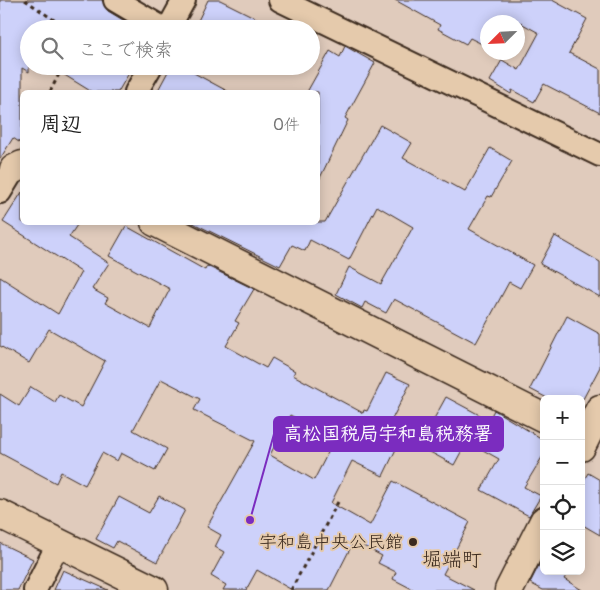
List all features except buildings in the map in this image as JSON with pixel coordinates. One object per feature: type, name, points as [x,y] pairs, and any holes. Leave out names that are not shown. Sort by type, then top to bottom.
[{"type":"street","points":[[115,0],[150,20]]},
{"type":"street","points":[[172,20],[184,0]]},
{"type":"street","points":[[280,0],[600,155]]},
{"type":"street","points":[[137,90],[146,75]]},
{"type":"street","points":[[0,192],[18,167]]},
{"type":"street","points":[[161,225],[540,416]]},
{"type":"street","points":[[587,442],[600,409]]},
{"type":"street","points":[[0,514],[154,590]]},
{"type":"street","points":[[509,590],[540,529]]},
{"type":"street","points":[[35,590],[59,542]]},
{"type":"path","points":[[25,0],[54,20]]},
{"type":"path","points":[[51,90],[58,75]]},
{"type":"path","points":[[291,590],[338,502]]},
{"type":"place","name":"高松国税局宇和島税務署","points":[[250,520]]},
{"type":"place","name":"宇和島中央公民館","points":[[413,542]]},
{"type":"district","name":"堀端町","points":[[452,559]]}]
